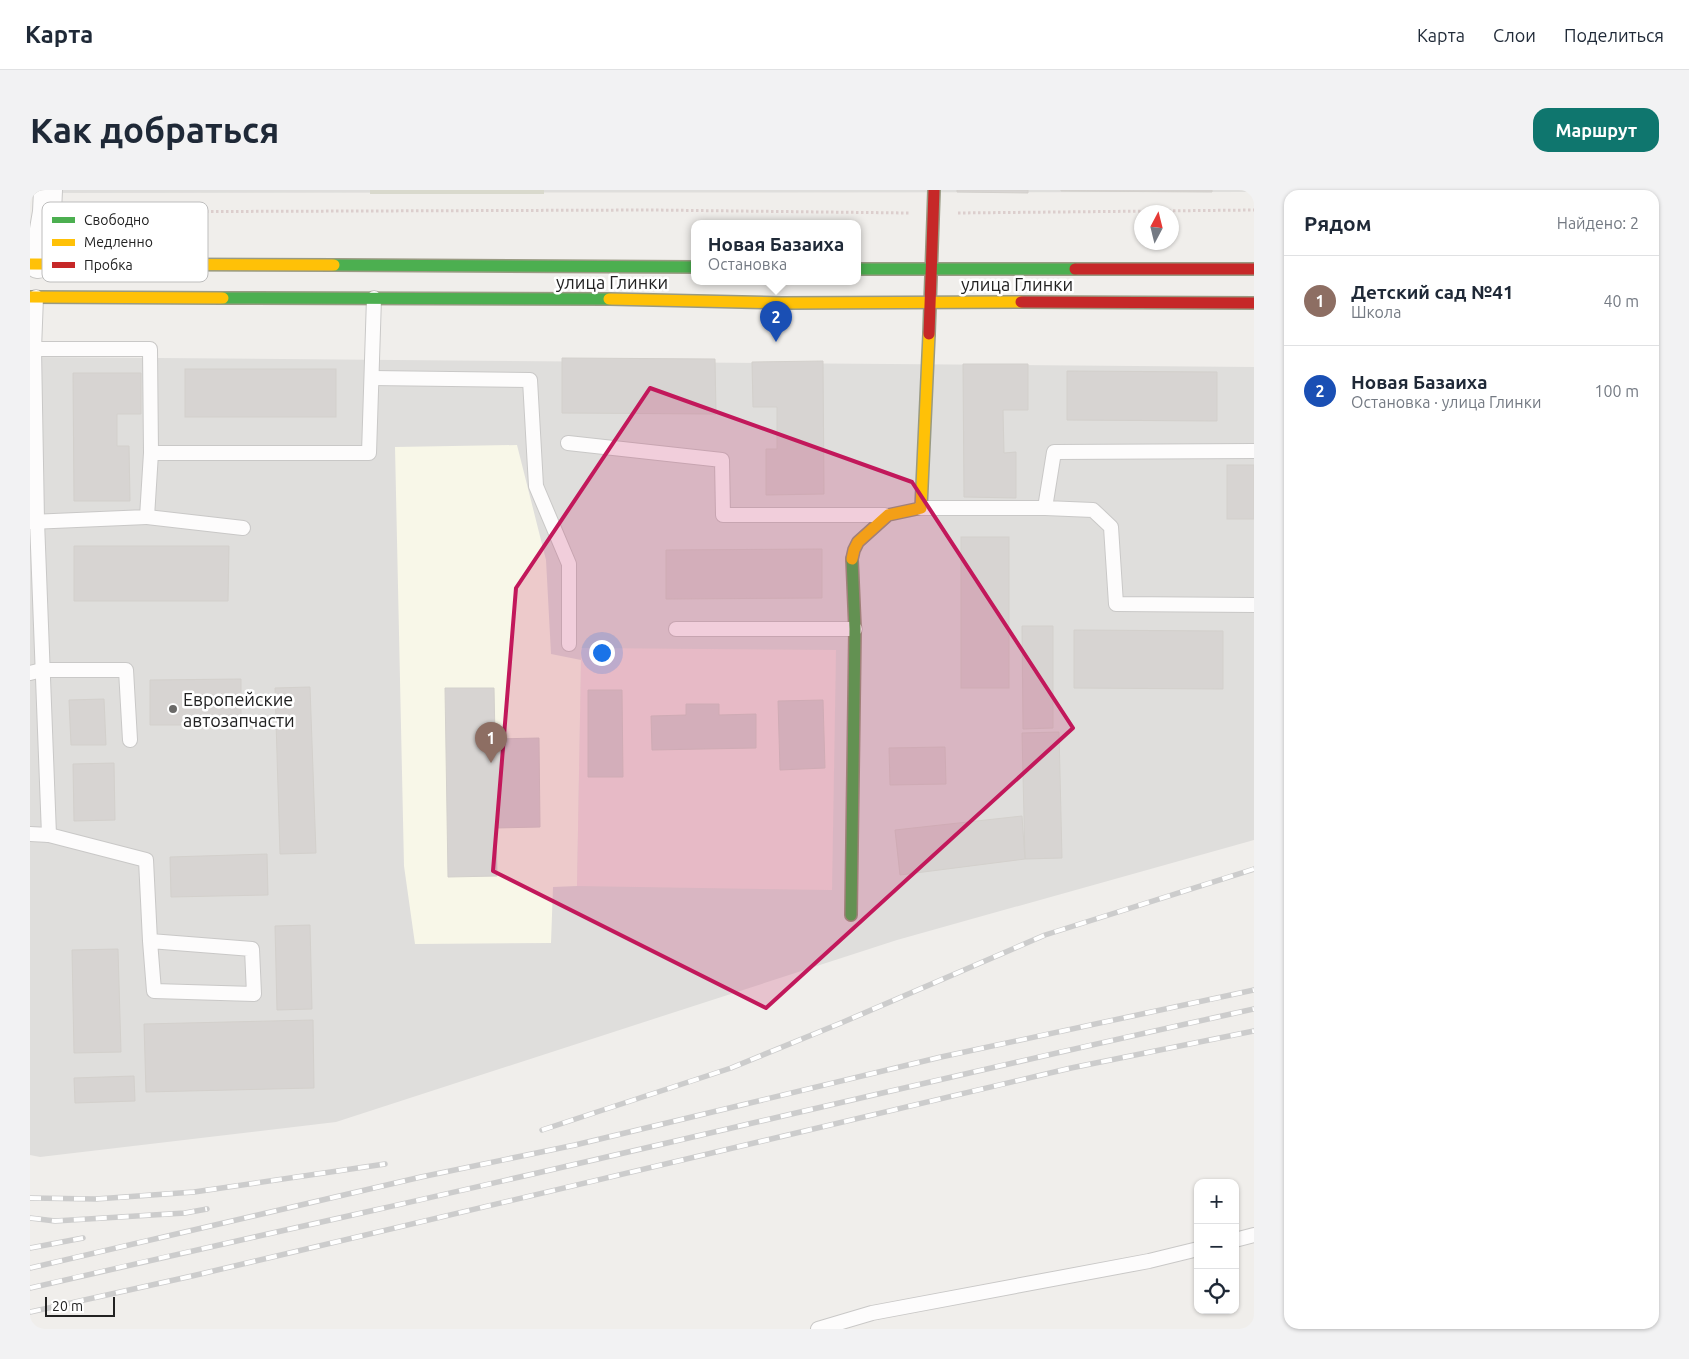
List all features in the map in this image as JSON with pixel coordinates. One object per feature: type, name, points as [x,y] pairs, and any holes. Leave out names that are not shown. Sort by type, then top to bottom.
[{"type":"main road","points":[[851,915],[855,629],[852,560],[858,542],[888,515],[921,508],[931,301],[934,190]]},
{"type":"main road","name":"улица Глинки","points":[[208,267],[595,275],[691,267]]},
{"type":"main road","name":"улица Глинки","points":[[861,269],[1254,269]]},
{"type":"main road","points":[[594,300],[595,275]]},
{"type":"main road","name":"улица Глинки","points":[[33,297],[651,299],[782,303],[931,301],[1254,303]]},
{"type":"street","points":[[34,264],[42,228]]},
{"type":"lane","points":[[33,297],[36,672],[49,835]]},
{"type":"lane","points":[[151,453],[369,453],[374,298]]},
{"type":"lane","points":[[34,348],[150,349],[151,453],[147,517]]},
{"type":"lane","points":[[372,378],[530,380],[536,486],[569,564],[569,644]]},
{"type":"lane","points":[[568,443],[722,460],[723,514],[888,515]]},
{"type":"lane","points":[[1045,508],[1054,452],[1254,451]]},
{"type":"lane","points":[[921,508],[1093,510],[1111,527],[1116,604],[1254,605]]},
{"type":"lane","points":[[34,522],[147,517],[243,528]]},
{"type":"lane","points":[[676,629],[855,629]]},
{"type":"lane","points":[[36,672],[126,670],[130,740]]},
{"type":"lane","points":[[30,834],[49,835],[146,860],[150,941],[154,991],[254,994],[252,949],[150,941]]},
{"type":"lane","points":[[1239,1239],[1254,1235]]},
{"type":"lane","points":[[818,1329],[872,1313],[1150,1261],[1194,1250]]},
{"type":"path","points":[[48,201],[115,202]]},
{"type":"path","points":[[208,203],[934,213],[1254,210]]},
{"type":"highlighted area","points":[[650,388],[912,482],[1073,728],[766,1008],[493,871],[516,588]]},
{"type":"shaded area","points":[[30,190],[1254,190],[1254,192],[30,193]]},
{"type":"shaded area","points":[[370,190],[544,190],[544,194],[370,194]]},
{"type":"shaded area","points":[[30,357],[1254,367],[1254,840],[897,940],[336,1122],[40,1157],[30,1155]]},
{"type":"shaded area","points":[[517,445],[546,560],[551,654],[581,660],[577,886],[553,887],[551,943],[415,944],[404,866],[395,447]]},
{"type":"shaded area","points":[[581,648],[836,650],[832,890],[577,886]]},
{"type":"building","points":[[957,190],[1028,190],[1028,193],[957,192]]},
{"type":"building","points":[[1212,190],[1212,192],[1061,191]]},
{"type":"building","points":[[562,358],[715,359],[716,414],[562,413]]},
{"type":"building","points":[[823,361],[824,494],[766,495],[766,449],[777,449],[777,407],[753,407],[752,362]]},
{"type":"building","points":[[963,364],[1028,364],[1028,410],[1003,410],[1004,453],[1016,452],[1016,498],[964,497]]},
{"type":"building","points":[[185,369],[336,369],[336,417],[185,417]]},
{"type":"building","points":[[1067,371],[1217,372],[1217,421],[1067,420]]},
{"type":"building","points":[[73,373],[141,373],[141,414],[117,414],[117,446],[129,446],[130,501],[74,501]]},
{"type":"building","points":[[1227,465],[1254,465],[1254,519],[1227,519]]},
{"type":"building","points":[[961,537],[1009,537],[1009,688],[961,688]]},
{"type":"building","points":[[74,546],[229,546],[228,601],[74,601]]},
{"type":"building","points":[[822,549],[822,598],[666,599],[666,550]]},
{"type":"building","points":[[1022,626],[1053,626],[1053,728],[1023,729]]},
{"type":"building","points":[[1074,630],[1223,631],[1223,689],[1074,688]]},
{"type":"building","points":[[241,679],[241,725],[150,725],[150,680]]},
{"type":"building","points":[[310,687],[316,853],[280,854],[275,688]]},
{"type":"building","points":[[445,688],[494,688],[495,739],[539,738],[540,827],[496,828],[497,876],[448,877]]},
{"type":"building","points":[[588,690],[622,690],[623,777],[588,777]]},
{"type":"building","points":[[104,699],[106,745],[71,745],[69,700]]},
{"type":"building","points":[[823,700],[825,768],[780,770],[778,701]]},
{"type":"building","points":[[686,704],[719,704],[719,715],[756,714],[756,748],[652,750],[651,716],[686,715]]},
{"type":"building","points":[[1059,732],[1062,858],[1025,859],[1022,733]]},
{"type":"building","points":[[945,747],[946,784],[890,785],[889,748]]},
{"type":"building","points":[[114,763],[115,820],[74,821],[73,764]]},
{"type":"building","points":[[1022,816],[1025,859],[900,875],[895,830]]},
{"type":"building","points":[[267,854],[268,895],[171,897],[170,857]]},
{"type":"building","points":[[310,925],[312,1009],[277,1010],[275,926]]},
{"type":"building","points":[[118,949],[121,1052],[74,1053],[72,950]]},
{"type":"building","points":[[313,1020],[314,1088],[146,1092],[144,1024]]},
{"type":"building","points":[[134,1076],[135,1101],[75,1103],[74,1078]]},
{"type":"railway","points":[[542,1130],[731,1068],[1045,935],[1254,869]]},
{"type":"railway","points":[[30,1268],[421,1177],[575,1145],[941,1057],[1254,990]]},
{"type":"railway","points":[[30,1288],[1254,1009]]},
{"type":"railway","points":[[30,1312],[192,1276],[1071,1068],[1254,1031]]},
{"type":"railway","points":[[30,1198],[96,1199],[194,1192],[385,1164]]},
{"type":"railway","points":[[30,1218],[55,1221],[185,1213],[207,1209]]},
{"type":"railway","points":[[30,1248],[83,1238]]},
{"type":"traffic: fast","points":[[334,265],[691,267]]},
{"type":"traffic: fast","points":[[861,269],[1075,269]]},
{"type":"traffic: fast","points":[[223,298],[609,299]]},
{"type":"traffic: fast","points":[[851,915],[855,629],[852,559]]},
{"type":"traffic: slow","points":[[30,264],[42,264]]},
{"type":"traffic: slow","points":[[208,265],[334,265]]},
{"type":"traffic: slow","points":[[30,297],[223,298]]},
{"type":"traffic: slow","points":[[609,299],[782,303],[1021,302]]},
{"type":"traffic: slow","points":[[852,559],[858,542],[888,515],[921,508],[929,334]]},
{"type":"traffic: jam","points":[[929,334],[934,190]]},
{"type":"traffic: jam","points":[[1075,269],[1254,269]]},
{"type":"traffic: jam","points":[[1021,302],[1254,303]]},
{"type":"place","name":"Новая Базаиха","points":[[776,342]]},
{"type":"place","name":"Европейские автозапчасти","points":[[173,709]]},
{"type":"place","name":"Детский сад №41","points":[[491,763]]}]
